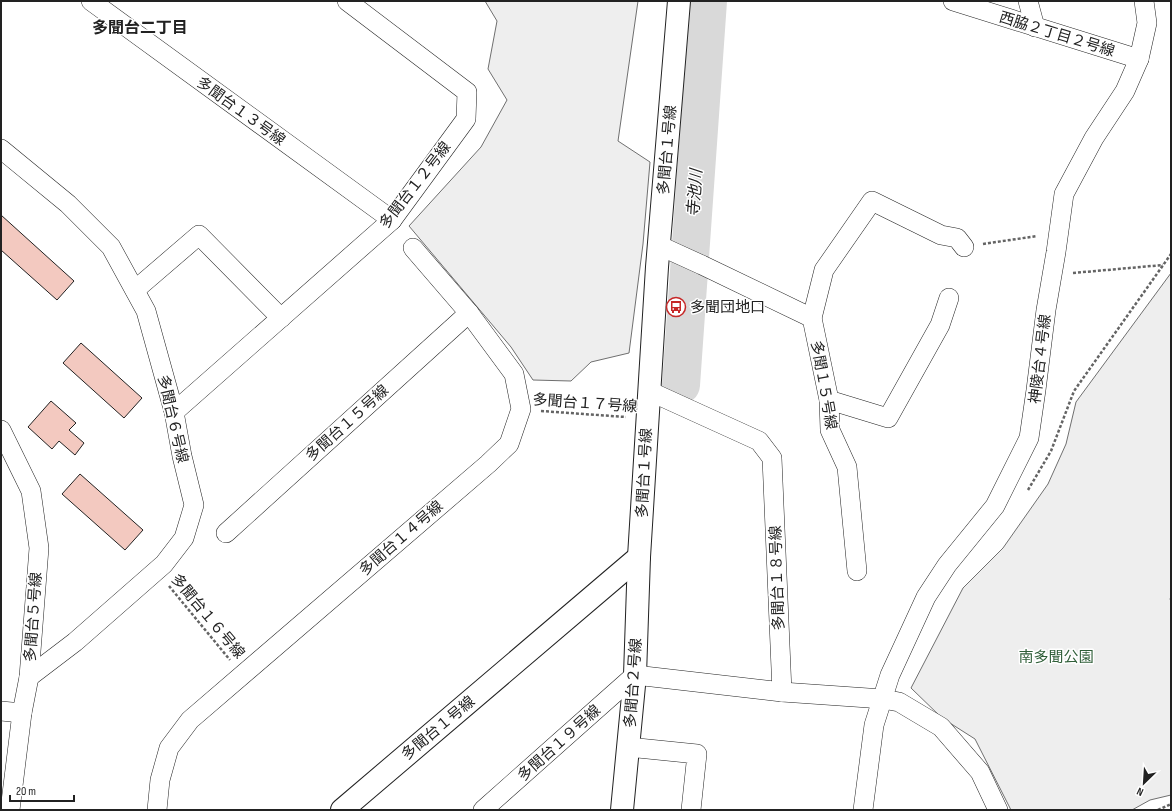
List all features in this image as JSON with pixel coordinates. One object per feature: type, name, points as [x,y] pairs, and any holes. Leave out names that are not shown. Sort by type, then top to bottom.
[{"type":"street","name":"多聞台１３号線","points":[[91,1],[392,220]]},
{"type":"street","name":"多聞台１２号線","points":[[174,412],[392,220],[466,119],[467,92],[348,1]]},
{"type":"street","name":"多聞台１号線","points":[[342,810],[639,557],[658,245],[679,1]]},
{"type":"street","name":"西脇２丁目２号線","points":[[953,1],[1139,59]]},
{"type":"street","points":[[1028,1],[1035,27]]},
{"type":"street","name":"神陵台４号線","points":[[863,810],[874,725],[890,675],[926,597],[947,565],[995,506],[1029,438],[1046,310],[1064,194],[1094,138],[1125,91],[1139,59],[1147,23],[1144,1]]},
{"type":"street","name":"多聞台６号線","points":[[1,149],[68,204],[111,247],[135,290],[146,311],[174,412],[182,456],[194,505],[184,538],[164,564],[75,642],[29,677]]},
{"type":"street","points":[[658,245],[812,318],[824,270],[872,202],[941,235],[957,238],[964,247]]},
{"type":"street","points":[[135,290],[199,234],[282,318]]},
{"type":"street","points":[[413,248],[469,313],[514,374],[521,410]]},
{"type":"street","points":[[828,400],[888,418],[940,325],[950,298]]},
{"type":"street","name":"多聞台１５号線","points":[[226,533],[469,313]]},
{"type":"street","name":"多聞１５号線","points":[[812,318],[828,400],[830,430],[847,467],[857,572]]},
{"type":"street","name":"多聞台１８号線","points":[[649,391],[759,441],[772,458],[782,692]]},
{"type":"street","name":"多聞台１４号線","points":[[157,810],[160,780],[169,748],[190,720],[488,464],[509,444],[521,410]]},
{"type":"street","name":"多聞台５号線","points":[[1,430],[31,491],[39,548],[29,677],[22,713],[10,810]]},
{"type":"street","name":"多聞台２号線","points":[[622,810],[634,675],[639,557]]},
{"type":"street","points":[[634,675],[782,692],[883,699],[899,702],[942,727],[980,772],[998,810]]},
{"type":"street","name":"多聞台１９号線","points":[[483,810],[634,675]]},
{"type":"street","points":[[1,711],[22,713]]},
{"type":"street","points":[[628,747],[697,754],[691,810]]},
{"type":"path","points":[[964,247],[1059,233]]},
{"type":"path","points":[[1052,274],[1163,265]]},
{"type":"path","name":"多聞台１７号線","points":[[521,410],[647,418]]},
{"type":"path","name":"多聞台１６号線","points":[[156,570],[242,675]]},
{"type":"path","points":[[1158,810],[1171,804]]},
{"type":"green space","points":[[485,1],[638,1],[618,141],[650,162],[643,244],[629,353],[591,362],[571,381],[533,380],[511,347],[409,226],[481,147],[507,100],[488,69],[497,21]]},
{"type":"green space","name":"南多聞公園","points":[[1171,273],[1171,795],[1150,800],[1132,810],[1011,810],[975,739],[942,718],[911,688],[963,588],[1003,548],[1048,484],[1066,444],[1076,402]]},
{"type":"building","points":[[1,215],[74,281],[57,300],[1,250]]},
{"type":"building","points":[[81,343],[142,398],[124,418],[63,363]]},
{"type":"building","points":[[51,401],[76,423],[69,430],[84,443],[75,455],[59,441],[52,449],[28,427]]},
{"type":"building","points":[[80,474],[143,530],[125,550],[62,494]]},
{"type":"waterway","name":"寺池川","points":[[681,385],[708,1]]},
{"type":"place","name":"多聞団地口","points":[[676,307]]},
{"type":"district","name":"多聞台二丁目","points":[[140,27]]}]
